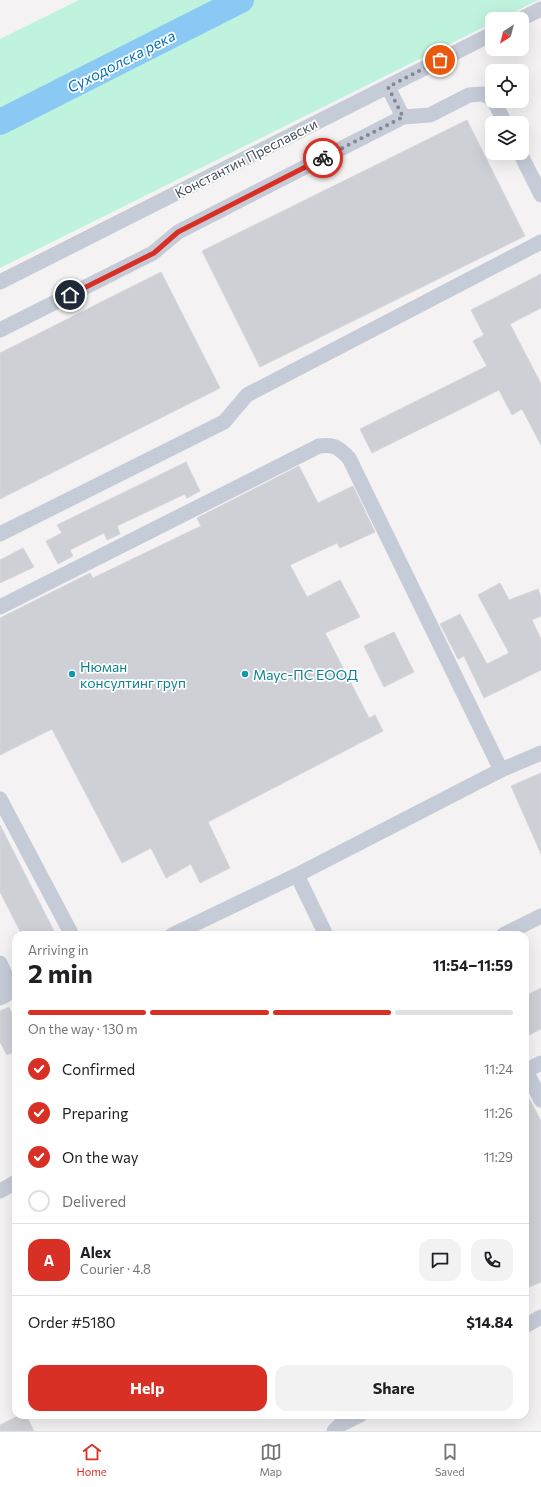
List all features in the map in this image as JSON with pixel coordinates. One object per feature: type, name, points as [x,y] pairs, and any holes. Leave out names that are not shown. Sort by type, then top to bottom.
[{"type":"street","points":[[529,15],[541,9]]},
{"type":"street","name":"Константин Преславски","points":[[0,282],[485,38]]},
{"type":"street","points":[[388,87],[403,117]]},
{"type":"street","points":[[0,330],[154,253],[178,232],[403,117],[430,115],[470,95],[485,95]]},
{"type":"street","points":[[524,160],[541,195]]},
{"type":"street","points":[[0,534],[224,422],[247,395],[541,242]]},
{"type":"street","points":[[0,607],[319,446],[330,444],[349,458],[501,770]]},
{"type":"street","points":[[180,931],[297,875],[501,770],[541,753]]},
{"type":"street","points":[[0,798],[70,931]]},
{"type":"street","points":[[297,875],[324,931]]},
{"type":"street","points":[[511,931],[541,916]]},
{"type":"street","points":[[0,963],[6,976],[6,995],[0,998]]},
{"type":"street","points":[[529,1069],[541,1063]]},
{"type":"street","points":[[529,1078],[541,1100]]},
{"type":"street","points":[[0,1190],[12,1184]]},
{"type":"street","points":[[529,1324],[541,1317]]},
{"type":"street","points":[[334,1431],[348,1419]]},
{"type":"green space","points":[[79,0],[538,0],[514,12],[485,12],[485,26],[0,268],[0,39]]},
{"type":"building","points":[[467,120],[485,156],[485,160],[487,160],[525,236],[260,367],[202,251]]},
{"type":"building","points":[[161,272],[220,388],[0,499],[0,353]]},
{"type":"building","points":[[541,274],[541,308],[510,324],[541,384],[541,445],[522,409],[512,415],[499,390],[372,453],[360,429],[487,366],[473,341],[484,335],[471,310]]},
{"type":"building","points":[[186,462],[200,491],[187,498],[185,494],[117,526],[120,534],[107,540],[104,533],[70,550],[73,556],[58,564],[46,541],[62,533],[57,525]]},
{"type":"building","points":[[299,466],[318,503],[353,486],[375,532],[340,548],[337,543],[290,565],[307,597],[340,580],[360,617],[325,633],[369,718],[375,715],[383,731],[208,822],[230,868],[200,883],[191,864],[166,878],[151,848],[122,863],[52,729],[0,755],[0,618],[90,573],[93,578],[201,526],[197,518]]},
{"type":"building","points":[[23,548],[34,567],[0,583],[0,560]]},
{"type":"building","points":[[500,583],[509,600],[538,589],[541,598],[541,616],[532,620],[541,639],[541,670],[484,698],[464,656],[458,659],[440,624],[460,614],[487,664],[509,653],[478,595]]},
{"type":"building","points":[[394,632],[414,672],[384,687],[364,646]]},
{"type":"building","points":[[541,773],[541,854],[511,786]]},
{"type":"building","points":[[0,825],[54,931],[20,931],[0,892]]},
{"type":"building","points":[[541,988],[541,1029],[529,1035],[529,994]]},
{"type":"building","points":[[9,1007],[12,1013],[12,1053],[7,1055],[0,1042],[0,1011]]},
{"type":"building","points":[[529,1098],[541,1121],[541,1282],[529,1287]]},
{"type":"building","points":[[12,1419],[28,1419],[34,1431],[0,1431],[0,1425]]},
{"type":"waterway","name":"Суходолска река","points":[[0,122],[241,0]]},
{"type":"way so far","points":[[323,158],[403,117],[388,87],[440,60]]},
{"type":"place","name":"Нюман консултинг груп","points":[[72,674]]},
{"type":"place","name":"Маус-ПС ЕООД","points":[[245,674]]},
{"type":"route","points":[[70,295],[154,253],[178,232],[323,158]]}]
